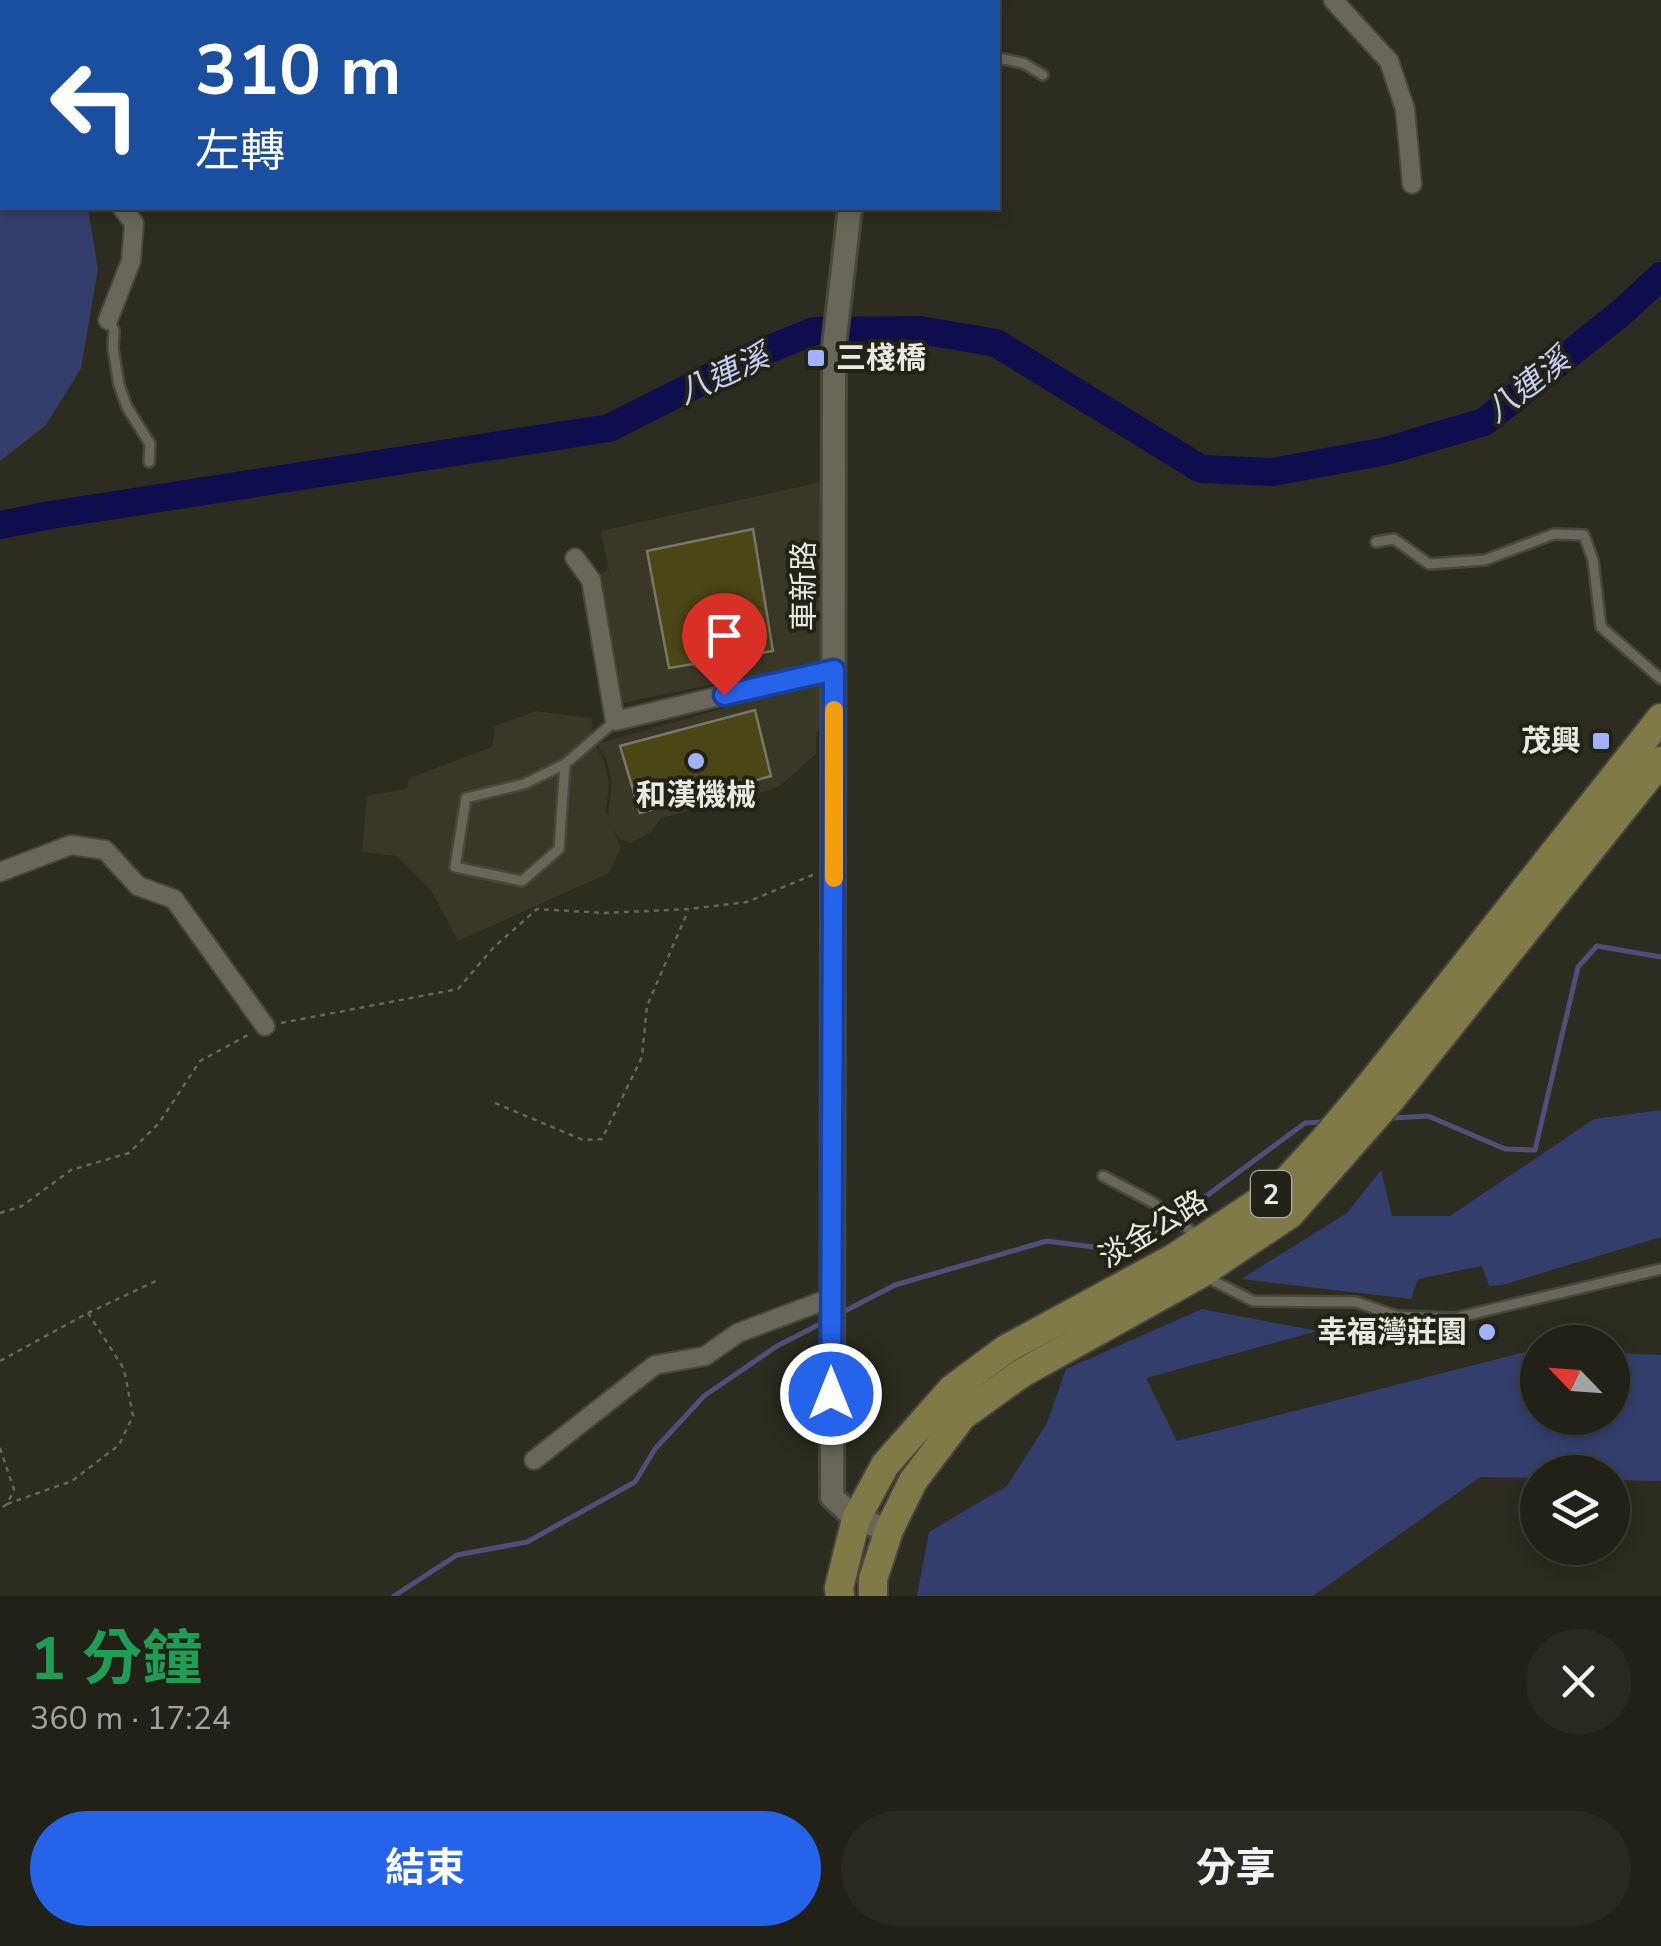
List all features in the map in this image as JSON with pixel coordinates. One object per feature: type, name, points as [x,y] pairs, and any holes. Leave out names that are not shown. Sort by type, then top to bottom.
[{"type":"main road","name":"淡金公路","points":[[840,1596],[856,1520],[885,1465],[952,1390],[1006,1349],[1174,1258],[1281,1187],[1325,1139],[1658,728]]},
{"type":"main road","name":"淡金公路","points":[[873,1596],[873,1578],[888,1530],[913,1480],[962,1416],[1022,1372],[1200,1274],[1290,1214],[1392,1098],[1661,761]]},
{"type":"street","points":[[1333,0],[1389,61],[1404,109],[1412,184]]},
{"type":"street","points":[[108,320],[131,261],[134,223],[124,210]]},
{"type":"street","name":"車新路","points":[[850,210],[834,346],[831,1331],[832,1498],[856,1520]]},
{"type":"street","points":[[575,558],[591,580],[614,721],[834,670]]},
{"type":"street","points":[[0,872],[71,845],[106,850],[138,886],[174,899],[265,1026]]},
{"type":"street","points":[[534,1460],[655,1365],[705,1356],[738,1333],[831,1298]]},
{"type":"street","points":[[856,1520],[888,1530]]},
{"type":"lane","points":[[1000,58],[1022,63],[1043,75]]},
{"type":"lane","points":[[108,320],[114,330],[119,385],[126,408],[150,444],[149,462]]},
{"type":"lane","points":[[1376,542],[1394,539],[1429,564],[1485,560],[1554,534],[1584,534],[1594,560],[1601,627],[1661,680]]},
{"type":"lane","points":[[565,764],[559,849],[522,880],[456,867],[466,798],[524,784],[565,764],[614,721]]},
{"type":"lane","points":[[1104,1176],[1152,1202],[1200,1238]]},
{"type":"lane","points":[[1200,1274],[1253,1301],[1356,1302],[1397,1316],[1454,1318],[1661,1269]]},
{"type":"path","points":[[0,1212],[22,1206],[71,1170],[128,1154],[160,1123],[200,1060],[265,1026],[458,989],[493,948],[537,910],[606,914],[689,910],[746,902],[834,867]]},
{"type":"path","points":[[496,1103],[583,1140],[602,1138],[642,1057],[647,1006],[689,910]]},
{"type":"path","points":[[0,1361],[158,1280]]},
{"type":"path","points":[[0,1509],[72,1481],[120,1445],[134,1416],[124,1368],[88,1313]]},
{"type":"path","points":[[0,1448],[14,1490],[7,1504]]},
{"type":"shaded area","points":[[0,210],[88,210],[98,269],[81,368],[46,425],[0,461]]},
{"type":"shaded area","points":[[821,482],[821,662],[622,703],[597,574],[609,571],[601,531]]},
{"type":"shaded area","points":[[824,680],[827,728],[816,732],[816,754],[780,786],[661,818],[651,832],[630,843],[618,838],[610,820],[621,847],[609,873],[458,941],[432,892],[396,856],[362,852],[367,796],[407,789],[410,778],[492,747],[495,726],[536,711],[591,718],[595,745],[609,783],[608,815],[612,783],[606,758],[597,744]]},
{"type":"shaded area","points":[[1661,1110],[1661,1237],[1502,1285],[1489,1286],[1482,1266],[1418,1279],[1411,1299],[1241,1279],[1347,1213],[1381,1170],[1392,1216],[1450,1216],[1594,1119]]},
{"type":"shaded area","points":[[1202,1309],[1318,1331],[1146,1378],[1177,1441],[1520,1353],[1520,1435],[1630,1435],[1630,1354],[1661,1355],[1661,1481],[1630,1480],[1630,1455],[1520,1455],[1520,1478],[1480,1477],[1313,1596],[917,1596],[929,1532],[1007,1486],[1047,1423],[1066,1369]]},
{"type":"building","points":[[753,529],[773,651],[669,668],[647,551]]},
{"type":"building","name":"和漢機械","points":[[755,710],[771,776],[640,813],[620,746]]},
{"type":"waterway","name":"八連溪","points":[[0,525],[609,428],[750,357],[814,331],[920,330],[996,343],[1201,469],[1273,472],[1386,451],[1484,422],[1621,313],[1661,276]]},
{"type":"waterway","points":[[1392,1118],[1428,1116],[1505,1149],[1535,1150],[1578,967],[1597,946],[1661,957]]},
{"type":"waterway","points":[[1186,1211],[1305,1123],[1322,1122]]},
{"type":"waterway","points":[[845,1311],[895,1285],[1047,1241],[1131,1252],[1165,1227]]},
{"type":"waterway","points":[[394,1596],[457,1555],[527,1542],[635,1482],[655,1449],[704,1396],[777,1346],[818,1325]]},
{"type":"slow traffic","points":[[834,710],[834,878]]},
{"type":"place","name":"三棧橋","points":[[816,358]]},
{"type":"place","name":"茂興","points":[[1601,741]]},
{"type":"place","name":"和漢機械","points":[[696,761]]},
{"type":"place","name":"幸福灣莊園","points":[[1487,1332]]},
{"type":"route","points":[[724,695],[834,670],[831,1394]]}]
